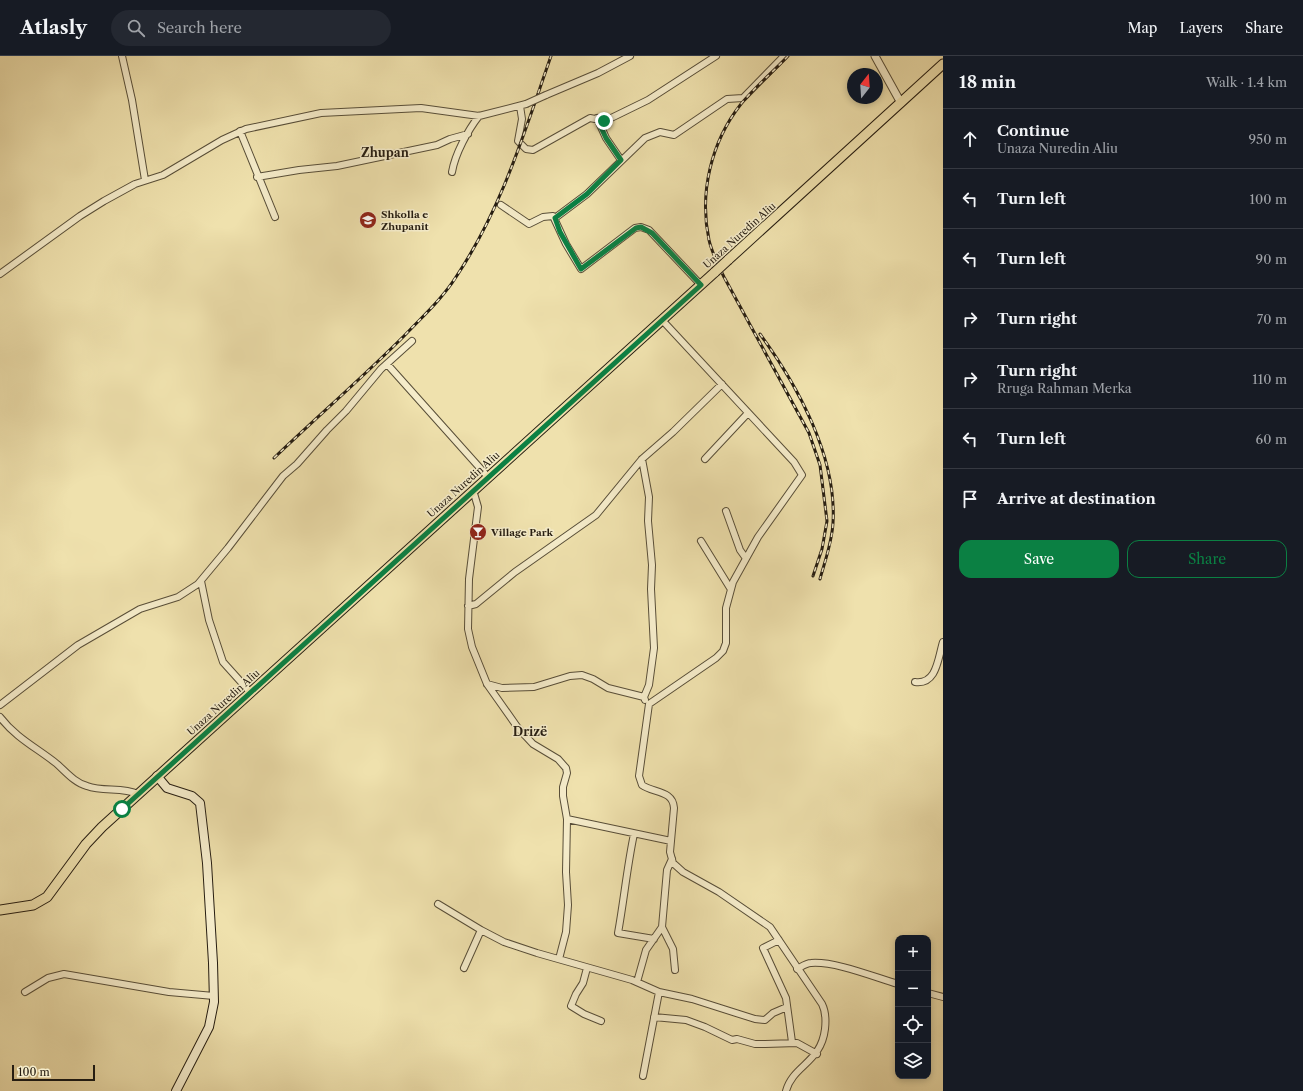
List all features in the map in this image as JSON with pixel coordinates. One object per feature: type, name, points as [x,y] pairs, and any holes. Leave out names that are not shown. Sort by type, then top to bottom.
[{"type":"main road","name":"Unaza Nuredin Aliu","points":[[0,910],[33,905],[47,897],[92,836],[943,64]]},
{"type":"main road","points":[[157,776],[167,788],[192,796],[196,799],[201,808],[207,863],[214,996],[209,1027],[176,1091]]},
{"type":"street","points":[[122,56],[133,107],[145,180]]},
{"type":"street","points":[[0,274],[80,216],[104,201],[145,180],[162,175],[240,131],[321,113],[399,108],[433,109],[479,116],[523,105],[598,73],[630,56]]},
{"type":"street","points":[[523,105],[518,141],[529,150],[537,148],[590,118],[600,121],[648,100],[716,56]]},
{"type":"street","points":[[555,218],[587,194],[645,138],[664,132],[674,135],[727,99],[743,98],[784,56]]},
{"type":"street","points":[[875,56],[901,103]]},
{"type":"street","points":[[452,172],[455,159],[479,116]]},
{"type":"street","points":[[600,121],[606,138],[621,160]]},
{"type":"street","points":[[240,131],[257,177],[275,217]]},
{"type":"street","points":[[257,177],[299,170],[337,166],[437,145],[450,139],[468,134]]},
{"type":"street","points":[[501,205],[529,224],[547,215],[555,218],[560,232],[581,269],[636,228],[641,227],[652,233],[701,285]]},
{"type":"street","points":[[649,704],[716,658],[723,651],[726,643],[725,617],[730,588],[745,557],[802,475],[794,462],[662,320]]},
{"type":"street","points":[[0,705],[78,645],[140,609],[178,596],[195,587],[228,548],[283,476],[297,464],[346,411],[374,376],[412,341]]},
{"type":"street","points":[[387,364],[488,477]]},
{"type":"street","points":[[468,606],[476,604],[515,572],[596,515],[642,459],[673,432],[722,384]]},
{"type":"street","points":[[705,459],[748,413]]},
{"type":"street","points":[[642,459],[649,497],[648,521],[652,565],[651,589],[654,648],[649,685],[644,697]]},
{"type":"street","points":[[473,490],[478,507],[471,557],[468,606],[469,638],[487,684],[524,736],[533,744],[564,763],[567,773],[563,791],[567,819],[566,872],[568,905],[566,932],[559,959]]},
{"type":"street","points":[[726,511],[740,550],[745,557]]},
{"type":"street","points":[[701,541],[730,588]]},
{"type":"street","points":[[201,581],[209,620],[223,662],[250,692]]},
{"type":"street","points":[[915,682],[924,683],[932,677],[943,642]]},
{"type":"street","points":[[487,684],[502,688],[534,687],[570,676],[582,675],[593,679],[608,688],[644,697],[649,704],[639,780],[645,787],[664,793],[673,801],[674,808],[670,852],[672,859],[683,872],[719,892],[773,930],[796,969],[816,995],[825,1010],[824,1033],[817,1054],[791,1079],[786,1091]]},
{"type":"street","points":[[0,717],[22,740],[49,758],[81,784],[91,788],[130,791],[138,794]]},
{"type":"street","points":[[567,819],[671,842]]},
{"type":"street","points":[[634,834],[618,933],[654,939]]},
{"type":"street","points":[[637,982],[646,950],[662,927],[667,870],[672,859]]},
{"type":"street","points":[[438,904],[504,942],[637,982],[659,992],[692,998],[761,1020],[765,1020],[777,1010],[787,1007]]},
{"type":"street","points":[[662,927],[673,950],[675,970]]},
{"type":"street","points":[[464,968],[481,930]]},
{"type":"street","points":[[779,940],[763,948],[784,992],[792,1042]]},
{"type":"street","points":[[796,969],[808,963],[820,964],[844,968],[895,983]]},
{"type":"street","points":[[587,968],[583,982],[571,1006],[584,1014],[601,1021]]},
{"type":"street","points":[[25,992],[48,978],[64,974],[169,992],[214,996]]},
{"type":"street","points":[[643,1076],[659,992]]},
{"type":"street","points":[[931,993],[943,997]]},
{"type":"street","points":[[654,1017],[686,1020],[732,1040],[737,1039],[755,1044],[792,1042],[801,1044],[817,1054]]},
{"type":"railway","points":[[274,458],[388,352],[432,308],[456,277],[486,224],[511,170],[551,56]]},
{"type":"railway","points":[[788,56],[741,104],[722,135],[715,151],[710,169],[707,186],[706,222],[710,245],[717,263],[809,433],[820,465],[827,521],[822,549],[813,576]]},
{"type":"railway","points":[[760,334],[788,376],[801,399],[822,448],[829,473],[833,498],[833,523],[830,544],[820,579]]},
{"type":"place","name":"Shkolla e Zhupanit","points":[[368,220]]},
{"type":"place","name":"Village Park","points":[[478,532]]},
{"type":"district","name":"Zhupan","points":[[385,153]]},
{"type":"district","name":"Drizë","points":[[530,732]]},
{"type":"route","points":[[122,809],[701,285],[649,230],[641,227],[636,228],[581,269],[566,244],[555,218],[587,194],[621,160],[606,138],[599,123],[604,121]]}]
